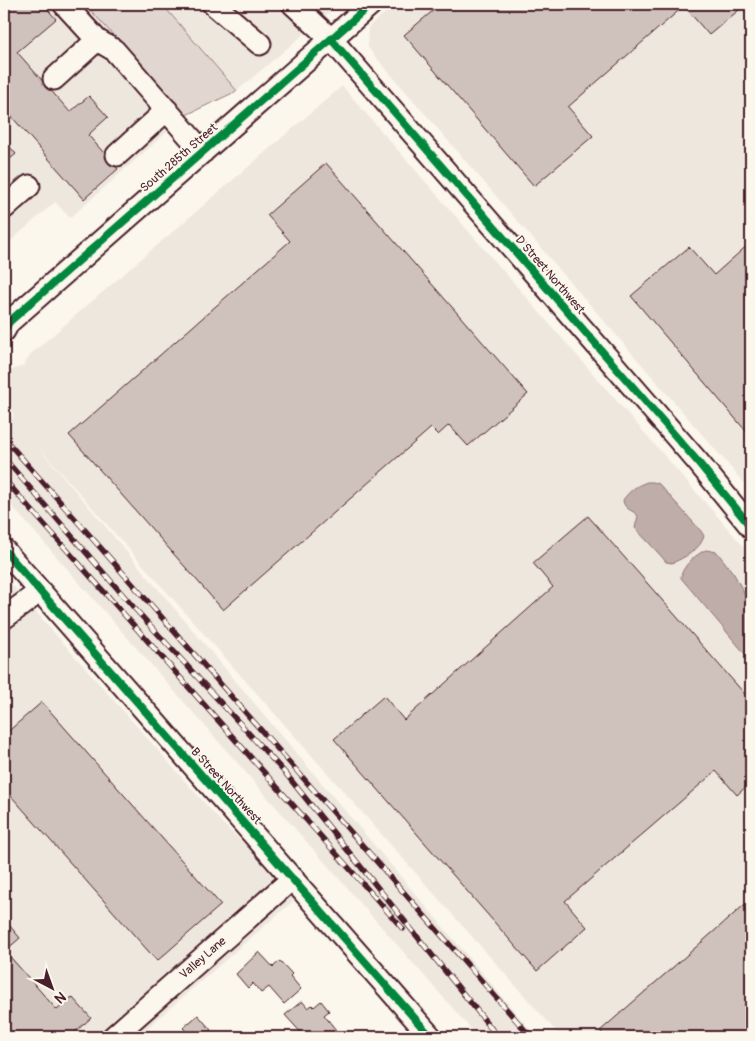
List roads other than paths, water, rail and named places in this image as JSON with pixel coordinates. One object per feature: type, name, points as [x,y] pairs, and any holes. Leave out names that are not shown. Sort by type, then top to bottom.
[{"type":"street","points":[[64,4],[97,40],[114,50],[203,152]]},
{"type":"street","points":[[213,4],[260,44]]},
{"type":"street","name":"D Street Northwest","points":[[293,4],[331,39],[698,462],[751,526]]},
{"type":"street","name":"South 285th Street","points":[[4,332],[9,322],[371,4]]},
{"type":"street","points":[[54,79],[97,40]]},
{"type":"street","points":[[117,155],[167,110]]},
{"type":"street","points":[[4,208],[29,186]]},
{"type":"street","name":"B Street Northwest","points":[[4,550],[431,1037]]},
{"type":"street","points":[[4,618],[40,592]]},
{"type":"street","name":"Valley Lane","points":[[113,1037],[293,878]]},
{"type":"railway","points":[[4,438],[531,1037]]},
{"type":"railway","points":[[4,458],[136,610],[286,774],[491,1028]]},
{"type":"railway","points":[[4,479],[403,929]]},
{"type":"railway","points":[[486,1023],[499,1037]]}]
